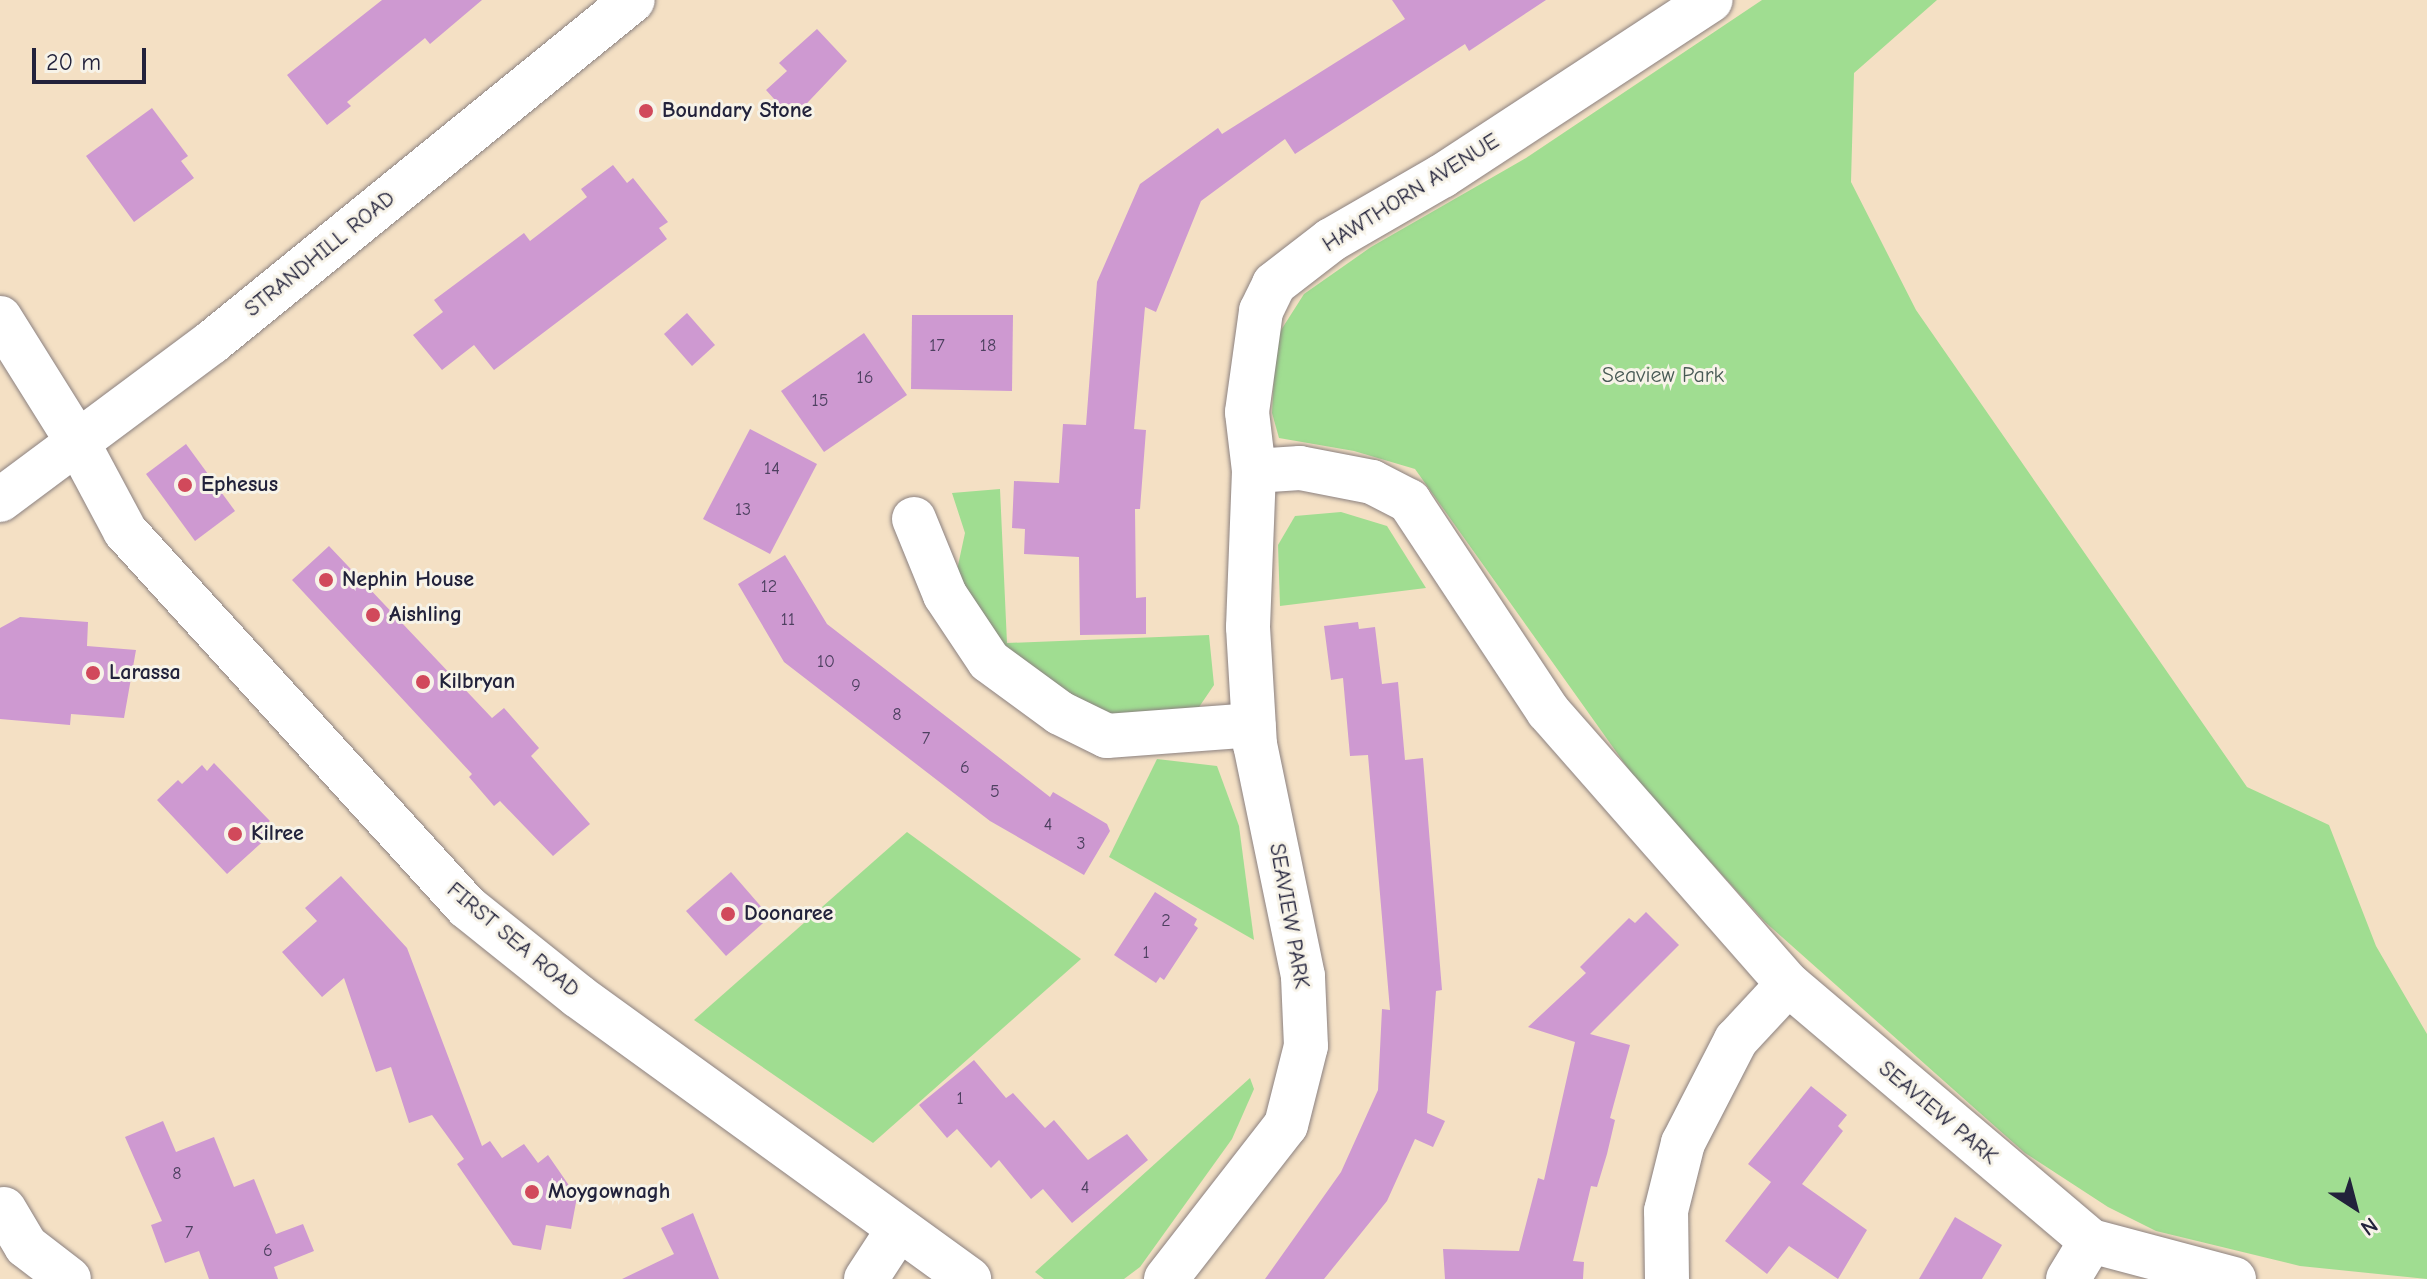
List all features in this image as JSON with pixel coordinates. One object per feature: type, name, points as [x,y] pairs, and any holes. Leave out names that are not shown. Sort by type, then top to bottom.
[{"type":"street","name":"STRANDHILL ROAD","points":[[0,500],[212,342],[633,0]]},
{"type":"street","name":"HAWTHORN AVENUE","points":[[1254,471],[1247,412],[1261,311],[1274,284],[1331,240],[1442,176],[1711,0]]},
{"type":"street","name":"FIRST SEA ROAD","points":[[0,318],[78,443],[125,531],[467,907],[578,996],[969,1279]]},
{"type":"street","name":"SEAVIEW PARK","points":[[1166,1279],[1286,1125],[1306,1046],[1303,976],[1254,725],[1248,627],[1254,471],[1300,468],[1372,482],[1409,501],[1548,711],[1788,984],[2091,1241],[2234,1279]]},
{"type":"street","points":[[914,519],[945,595],[989,661],[1060,713],[1107,736],[1254,725]]},
{"type":"street","points":[[1667,1279],[1666,1211],[1683,1143],[1736,1040],[1788,984]]},
{"type":"street","points":[[4,1209],[26,1246],[69,1279]]},
{"type":"street","points":[[866,1279],[898,1230]]},
{"type":"street","points":[[2068,1279],[2091,1241]]},
{"type":"green space","name":"Seaview Park","points":[[1762,0],[1937,0],[1854,73],[1851,182],[1916,310],[2247,787],[2329,825],[2376,946],[2427,1034],[2427,1279],[2300,1266],[2156,1231],[2108,1207],[2025,1153],[1765,922],[1637,781],[1415,469],[1354,451],[1279,438],[1272,413],[1276,338],[1304,294],[1371,247],[1526,158]]},
{"type":"green space","points":[[1000,489],[1007,643],[1209,635],[1214,685],[1195,713],[1114,718],[1066,700],[1004,654],[970,605],[957,570],[965,533],[952,493]]},
{"type":"green space","points":[[1341,512],[1387,526],[1426,588],[1280,606],[1278,545],[1295,516]]},
{"type":"green space","points":[[1157,759],[1217,766],[1239,826],[1254,940],[1109,857]]},
{"type":"green space","points":[[907,832],[1081,959],[873,1143],[694,1020]]},
{"type":"green space","points":[[1250,1078],[1254,1089],[1232,1139],[1140,1267],[1124,1279],[1044,1279],[1035,1272]]},
{"type":"building","points":[[382,0],[482,0],[430,44],[425,38],[347,102],[351,106],[327,125],[287,75]]},
{"type":"building","points":[[1392,0],[1546,0],[1469,51],[1465,44],[1295,154],[1285,139],[1201,201],[1156,312],[1145,307],[1134,429],[1146,430],[1140,509],[1135,509],[1136,598],[1146,597],[1146,634],[1080,635],[1079,557],[1024,554],[1025,529],[1012,528],[1014,481],[1059,483],[1063,424],[1086,425],[1097,282],[1140,184],[1218,128],[1222,134],[1405,19]]},
{"type":"building","points":[[817,29],[847,61],[792,119],[766,90],[787,71],[779,63]]},
{"type":"building","points":[[152,108],[188,156],[181,161],[194,178],[134,222],[86,156]]},
{"type":"building","points":[[613,165],[627,183],[633,178],[668,222],[659,228],[667,239],[494,370],[474,345],[442,370],[413,335],[443,312],[434,300],[524,233],[530,241],[587,197],[581,189]]},
{"type":"building","points":[[687,313],[715,345],[692,366],[664,334]]},
{"type":"building","points":[[912,315],[1013,315],[1012,391],[911,389]]},
{"type":"building","points":[[864,333],[907,395],[824,452],[781,391]]},
{"type":"building","points":[[750,429],[817,464],[770,554],[703,519]]},
{"type":"building","name":"Ephesus","points":[[186,444],[235,511],[195,541],[146,474]]},
{"type":"building","points":[[329,546],[492,718],[504,708],[539,748],[531,756],[590,824],[553,856],[500,801],[494,806],[469,777],[472,774],[292,580]]},
{"type":"building","points":[[785,555],[827,624],[1050,797],[1053,792],[1107,824],[1110,831],[1084,875],[990,821],[784,662],[738,584]]},
{"type":"building","points":[[20,617],[88,622],[87,646],[136,650],[124,718],[71,714],[70,725],[0,719],[0,628]]},
{"type":"building","points":[[1358,622],[1359,629],[1375,627],[1382,684],[1398,682],[1405,760],[1423,758],[1442,990],[1436,991],[1427,1113],[1445,1121],[1433,1147],[1415,1139],[1387,1201],[1324,1279],[1265,1279],[1341,1172],[1378,1090],[1382,1009],[1390,1010],[1368,755],[1350,756],[1343,678],[1331,680],[1324,626]]},
{"type":"building","points":[[214,763],[270,821],[262,828],[269,836],[227,874],[157,800],[178,780],[182,784],[202,765],[207,771]]},
{"type":"building","name":"Doonaree","points":[[731,872],[770,917],[726,956],[686,911]]},
{"type":"building","points":[[341,876],[407,948],[482,1146],[490,1141],[502,1158],[524,1144],[538,1163],[548,1155],[577,1197],[571,1229],[546,1225],[541,1250],[513,1245],[457,1164],[464,1159],[432,1115],[409,1123],[391,1067],[376,1072],[344,978],[322,997],[282,952],[317,921],[305,908]]},
{"type":"building","points":[[1155,892],[1197,919],[1194,925],[1198,928],[1164,980],[1160,977],[1156,983],[1114,955]]},
{"type":"building","points":[[1646,912],[1679,945],[1590,1034],[1630,1045],[1610,1118],[1615,1120],[1607,1154],[1597,1187],[1591,1186],[1573,1261],[1584,1262],[1583,1279],[1445,1279],[1443,1249],[1519,1251],[1538,1178],[1544,1180],[1575,1042],[1528,1027],[1586,973],[1580,967],[1629,918],[1635,923]]},
{"type":"building","points":[[974,1060],[1006,1098],[1013,1093],[1045,1128],[1054,1120],[1088,1160],[1127,1134],[1148,1160],[1072,1223],[1043,1189],[1031,1199],[999,1160],[991,1168],[957,1129],[947,1138],[919,1105]]},
{"type":"building","points":[[1811,1086],[1847,1115],[1838,1126],[1843,1131],[1802,1184],[1867,1230],[1838,1279],[1789,1246],[1767,1274],[1725,1241],[1771,1182],[1748,1164]]},
{"type":"building","points":[[163,1121],[176,1152],[214,1137],[234,1187],[254,1179],[276,1234],[303,1224],[314,1251],[274,1267],[278,1279],[209,1279],[199,1251],[165,1263],[151,1225],[162,1221],[125,1137]]},
{"type":"building","points":[[693,1213],[719,1279],[622,1279],[674,1254],[661,1228]]},
{"type":"building","points":[[1955,1217],[2002,1245],[1982,1279],[1919,1279]]},
{"type":"place","name":"Boundary Stone","points":[[646,111]]},
{"type":"place","name":"Ephesus","points":[[185,485]]},
{"type":"place","name":"Nephin House","points":[[326,580]]},
{"type":"place","name":"Aishling","points":[[373,615]]},
{"type":"place","name":"Larassa","points":[[93,673]]},
{"type":"place","name":"Kilbryan","points":[[423,682]]},
{"type":"place","name":"Kilree","points":[[235,834]]},
{"type":"place","name":"Doonaree","points":[[728,914]]},
{"type":"place","name":"Moygownagh","points":[[532,1192]]}]
